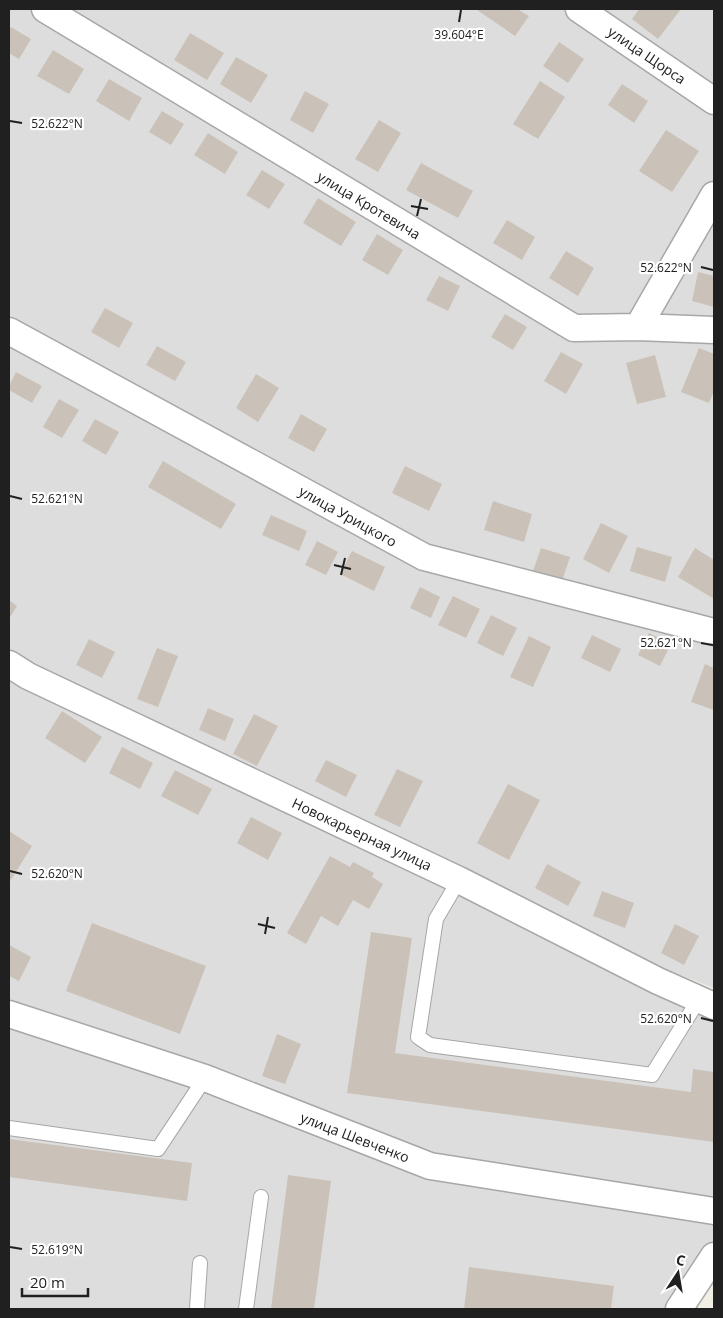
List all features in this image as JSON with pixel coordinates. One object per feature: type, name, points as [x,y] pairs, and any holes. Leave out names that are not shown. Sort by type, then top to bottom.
[{"type":"street","name":"улица Кротевича","points":[[45,9],[574,328],[638,327],[714,330]]},
{"type":"street","name":"улица Щорса","points":[[579,9],[714,101]]},
{"type":"street","points":[[638,327],[714,195]]},
{"type":"street","name":"улица Урицкого","points":[[9,331],[424,557],[714,632]]},
{"type":"street","name":"Новокарьерная улица","points":[[9,664],[28,676],[459,880],[658,981],[707,1003]]},
{"type":"street","name":"улица Шевченко","points":[[10,1019],[205,1078],[430,1166],[714,1211]]},
{"type":"street","points":[[678,1309],[714,1256]]},
{"type":"lane","points":[[459,880],[436,919],[418,1037],[430,1045],[652,1075],[707,1003]]},
{"type":"lane","points":[[9,1128],[158,1149],[205,1078]]},
{"type":"lane","points":[[246,1309],[261,1197]]},
{"type":"lane","points":[[197,1309],[200,1263]]},
{"type":"shaded area","points":[[9,9],[714,9],[714,988],[649,963],[321,799],[310,820],[714,1016],[714,1240],[666,1309],[9,1309]]},
{"type":"building","points":[[478,9],[517,9],[529,16],[515,36]]},
{"type":"building","points":[[639,9],[681,9],[658,39],[632,19]]},
{"type":"building","points":[[11,27],[31,39],[19,59],[9,53],[9,30]]},
{"type":"building","points":[[190,33],[224,53],[207,80],[174,60]]},
{"type":"building","points":[[559,42],[584,59],[568,83],[543,66]]},
{"type":"building","points":[[53,50],[84,69],[69,94],[37,76]]},
{"type":"building","points":[[236,57],[268,75],[251,103],[220,84]]},
{"type":"building","points":[[109,79],[142,98],[129,121],[96,101]]},
{"type":"building","points":[[540,81],[565,97],[538,139],[513,124]]},
{"type":"building","points":[[622,84],[648,101],[634,123],[608,105]]},
{"type":"building","points":[[305,91],[329,104],[313,133],[290,120]]},
{"type":"building","points":[[162,111],[184,124],[171,145],[149,132]]},
{"type":"building","points":[[379,120],[401,133],[378,172],[355,159]]},
{"type":"building","points":[[666,130],[699,151],[672,192],[639,171]]},
{"type":"building","points":[[208,133],[238,152],[225,174],[194,155]]},
{"type":"building","points":[[421,163],[473,191],[458,218],[406,190]]},
{"type":"building","points":[[262,170],[285,184],[269,209],[246,195]]},
{"type":"building","points":[[318,198],[356,222],[341,246],[303,223]]},
{"type":"building","points":[[507,220],[535,237],[522,260],[493,243]]},
{"type":"building","points":[[377,234],[403,250],[388,275],[362,260]]},
{"type":"building","points":[[566,251],[594,268],[578,296],[549,278]]},
{"type":"building","points":[[698,272],[714,276],[714,307],[692,301]]},
{"type":"building","points":[[439,276],[460,286],[448,311],[426,300]]},
{"type":"building","points":[[105,308],[133,323],[119,348],[91,332]]},
{"type":"building","points":[[505,314],[527,327],[513,350],[491,337]]},
{"type":"building","points":[[157,346],[186,362],[175,381],[146,365]]},
{"type":"building","points":[[699,348],[714,354],[714,391],[709,403],[681,392]]},
{"type":"building","points":[[561,352],[583,364],[566,394],[544,381]]},
{"type":"building","points":[[655,355],[666,397],[637,404],[626,363]]},
{"type":"building","points":[[16,372],[42,386],[32,403],[9,390]]},
{"type":"building","points":[[256,374],[279,388],[258,422],[236,408]]},
{"type":"building","points":[[59,399],[79,410],[62,438],[43,427]]},
{"type":"building","points":[[301,414],[327,429],[314,452],[288,438]]},
{"type":"building","points":[[95,419],[119,432],[106,455],[82,441]]},
{"type":"building","points":[[163,461],[236,504],[221,529],[148,487]]},
{"type":"building","points":[[405,466],[442,484],[429,511],[392,493]]},
{"type":"building","points":[[493,501],[532,514],[524,542],[484,530]]},
{"type":"building","points":[[271,515],[307,531],[299,551],[262,535]]},
{"type":"building","points":[[601,523],[628,536],[609,573],[583,559]]},
{"type":"building","points":[[317,541],[338,552],[326,575],[305,565]]},
{"type":"building","points":[[637,547],[672,557],[665,582],[630,571]]},
{"type":"building","points":[[541,548],[570,557],[562,581],[533,571]]},
{"type":"building","points":[[695,548],[714,560],[714,599],[678,577]]},
{"type":"building","points":[[352,551],[385,567],[374,591],[340,574]]},
{"type":"building","points":[[420,587],[440,597],[431,618],[410,608]]},
{"type":"building","points":[[453,596],[480,609],[466,638],[438,625]]},
{"type":"building","points":[[9,600],[17,606],[9,619]]},
{"type":"building","points":[[491,615],[517,628],[503,656],[477,643]]},
{"type":"building","points":[[649,633],[671,644],[660,666],[638,655]]},
{"type":"building","points":[[592,635],[621,649],[610,672],[581,658]]},
{"type":"building","points":[[529,636],[551,647],[533,687],[510,677]]},
{"type":"building","points":[[89,639],[115,652],[102,678],[76,665]]},
{"type":"building","points":[[157,648],[178,656],[158,707],[137,699]]},
{"type":"building","points":[[705,664],[714,668],[714,710],[691,702]]},
{"type":"building","points":[[208,708],[234,719],[225,741],[199,730]]},
{"type":"building","points":[[62,711],[102,737],[85,763],[45,738]]},
{"type":"building","points":[[254,714],[278,726],[257,766],[233,754]]},
{"type":"building","points":[[122,747],[153,763],[140,789],[109,773]]},
{"type":"building","points":[[326,760],[357,775],[346,797],[315,781]]},
{"type":"building","points":[[397,769],[423,781],[400,827],[374,815]]},
{"type":"building","points":[[175,770],[212,789],[198,815],[161,796]]},
{"type":"building","points":[[508,784],[540,800],[509,860],[477,843]]},
{"type":"building","points":[[251,817],[282,833],[268,860],[237,843]]},
{"type":"building","points":[[9,831],[32,846],[9,883]]},
{"type":"building","points":[[330,856],[350,867],[353,862],[374,873],[372,877],[383,884],[369,909],[353,900],[338,926],[321,916],[306,944],[287,933]]},
{"type":"building","points":[[547,864],[581,882],[568,906],[535,888]]},
{"type":"building","points":[[602,891],[634,903],[625,928],[593,916]]},
{"type":"building","points":[[92,923],[206,966],[180,1034],[66,991]]},
{"type":"building","points":[[675,924],[699,936],[684,965],[661,953]]},
{"type":"building","points":[[371,932],[412,938],[395,1053],[691,1092],[693,1069],[714,1072],[714,1142],[347,1093]]},
{"type":"building","points":[[9,945],[31,957],[19,981],[9,976]]},
{"type":"building","points":[[277,1034],[301,1044],[285,1084],[262,1076]]},
{"type":"building","points":[[9,1139],[192,1163],[187,1201],[9,1177]]},
{"type":"building","points":[[288,1175],[331,1181],[314,1309],[271,1309]]},
{"type":"building","points":[[469,1267],[614,1286],[611,1309],[464,1309]]}]
